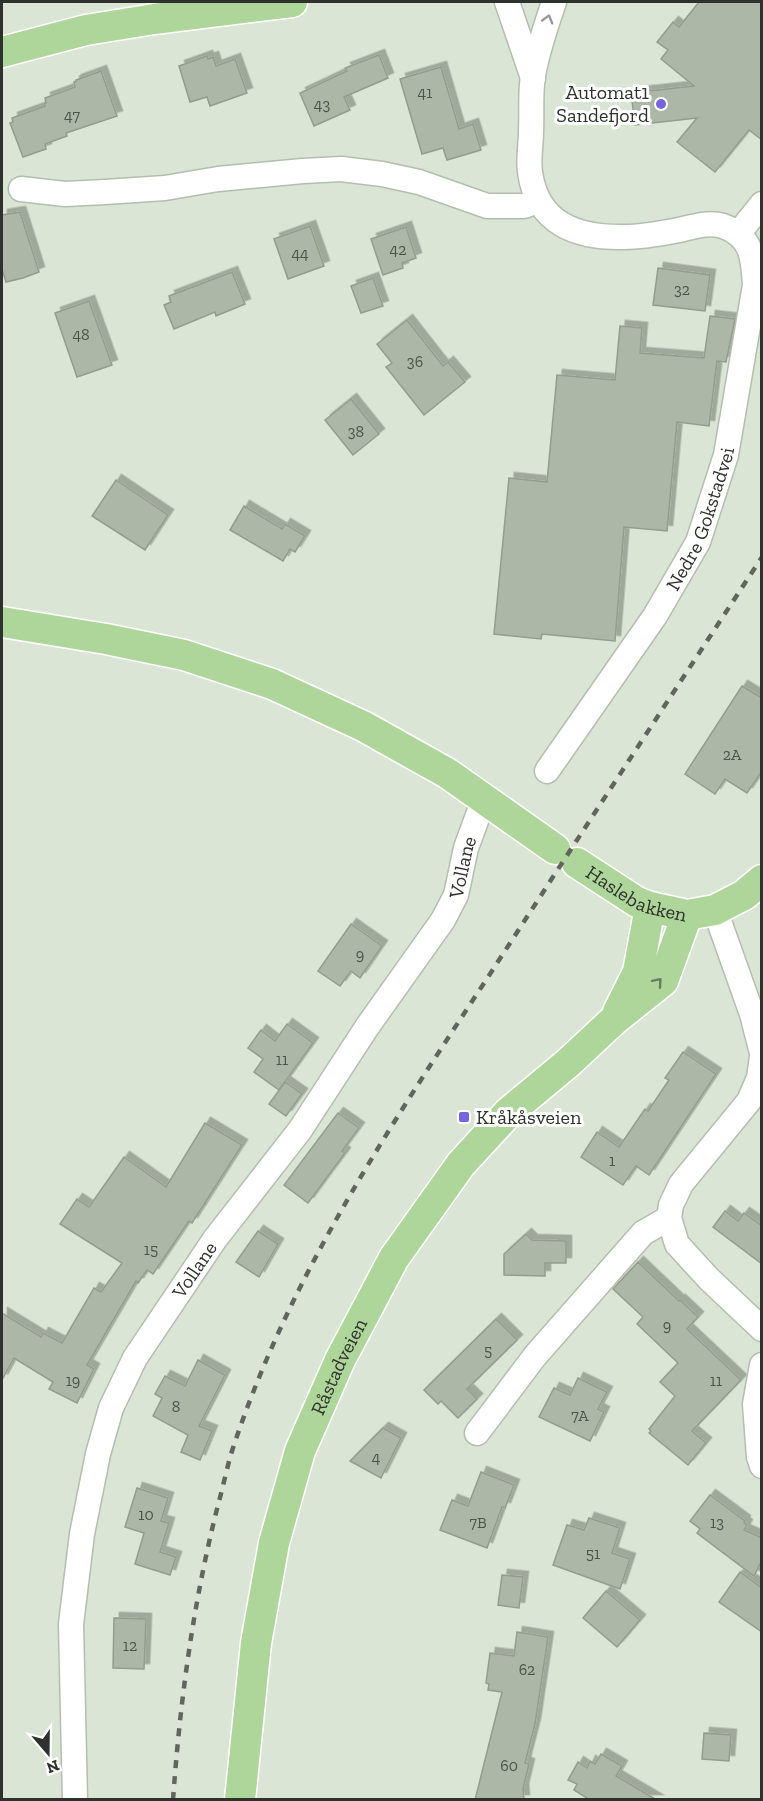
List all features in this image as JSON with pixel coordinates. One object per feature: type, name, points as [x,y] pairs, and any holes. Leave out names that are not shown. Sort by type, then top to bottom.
[{"type":"main road","points":[[2,52],[86,30],[292,2]]},
{"type":"main road","name":"Haslebakken","points":[[2,622],[106,639],[184,656],[272,684],[363,726],[447,773],[566,856],[638,902],[650,907],[701,912],[744,895],[762,880]]},
{"type":"main road","name":"Råstadveien","points":[[614,1020],[638,972],[650,907]]},
{"type":"main road","name":"Råstadveien","points":[[240,1800],[256,1643],[273,1543],[300,1451],[340,1360],[394,1258],[461,1164],[509,1112],[568,1063],[614,1020],[663,981],[701,912]]},
{"type":"street","points":[[507,2],[533,78]]},
{"type":"street","points":[[554,2],[533,78],[530,170],[538,201],[549,215],[576,232],[592,236],[625,237],[706,224],[722,226],[738,234],[762,204]]},
{"type":"street","points":[[21,189],[65,194],[105,192],[165,188],[218,179],[341,169],[382,174],[419,182],[487,206],[524,206],[538,201]]},
{"type":"street","name":"Nedre Gokstadvei","points":[[547,771],[656,615],[698,543],[726,455],[754,285],[753,259],[749,245],[738,234]]},
{"type":"street","name":"Vollane","points":[[75,1800],[71,1624],[82,1534],[98,1454],[111,1408],[135,1358],[215,1239],[300,1130],[367,1027],[443,920],[456,895],[466,848],[484,799]]},
{"type":"street","points":[[701,912],[752,1014],[762,1055],[759,1078],[748,1101],[681,1184],[670,1205],[669,1218],[677,1244],[709,1279],[762,1329]]},
{"type":"street","points":[[477,1433],[535,1356],[643,1233],[669,1218]]},
{"type":"street","points":[[762,1365],[755,1404],[759,1457],[762,1466]]},
{"type":"building","points":[[699,2],[762,2],[762,140],[749,130],[715,172],[677,142],[697,118],[635,125],[631,93],[694,86],[661,59],[668,50],[657,42],[673,22],[679,27]]},
{"type":"building","points":[[379,55],[388,78],[344,97],[350,110],[314,126],[300,93],[347,71],[345,68]]},
{"type":"building","points":[[207,56],[208,59],[213,57],[216,66],[235,59],[247,93],[210,106],[207,97],[190,102],[179,66]]},
{"type":"building","points":[[441,67],[459,129],[473,124],[481,150],[447,160],[443,148],[422,154],[400,79]]},
{"type":"building","points":[[101,71],[117,116],[66,133],[67,136],[45,144],[46,149],[23,157],[10,123],[13,122],[12,118],[45,106],[45,98],[75,87],[76,80]]},
{"type":"building","points":[[20,212],[39,272],[6,282],[2,269],[2,215]]},
{"type":"building","points":[[310,226],[324,266],[288,279],[274,239]]},
{"type":"building","points":[[406,227],[416,258],[402,263],[403,268],[383,275],[371,239]]},
{"type":"building","points":[[658,268],[710,275],[705,311],[653,305]]},
{"type":"building","points":[[232,272],[245,304],[216,316],[215,312],[174,329],[164,305],[171,302],[169,296]]},
{"type":"building","points":[[373,278],[383,306],[361,313],[351,286]]},
{"type":"building","points":[[89,301],[112,365],[77,377],[55,313]]},
{"type":"building","points":[[710,316],[735,319],[726,362],[717,361],[709,426],[677,422],[667,531],[624,527],[615,641],[542,634],[541,639],[494,634],[509,478],[547,482],[557,375],[615,380],[620,326],[642,328],[640,353],[704,358]]},
{"type":"building","points":[[407,320],[443,366],[448,362],[465,382],[424,415],[386,367],[392,363],[377,344]]},
{"type":"building","points":[[351,399],[379,434],[353,455],[325,420]]},
{"type":"building","points":[[116,480],[168,515],[145,550],[92,516]]},
{"type":"building","points":[[244,506],[282,529],[285,524],[305,536],[295,552],[290,549],[283,561],[230,530]]},
{"type":"building","points":[[742,686],[762,698],[762,771],[747,793],[725,779],[715,794],[685,774]]},
{"type":"building","points":[[351,924],[382,946],[360,978],[351,971],[340,986],[318,971]]},
{"type":"building","points":[[287,1024],[313,1043],[279,1090],[254,1072],[263,1059],[248,1048],[261,1030],[275,1041]]},
{"type":"building","points":[[683,1052],[716,1074],[649,1175],[636,1166],[623,1185],[581,1157],[597,1132],[619,1147],[645,1109],[648,1111],[669,1080],[665,1078]]},
{"type":"building","points":[[285,1082],[302,1094],[286,1116],[269,1104]]},
{"type":"building","points":[[338,1113],[359,1128],[342,1151],[345,1153],[308,1203],[284,1185]]},
{"type":"building","points":[[205,1123],[242,1145],[192,1223],[189,1221],[153,1274],[147,1270],[138,1283],[136,1281],[87,1365],[94,1369],[77,1403],[49,1389],[53,1382],[14,1358],[2,1380],[2,1313],[41,1337],[43,1333],[62,1343],[94,1288],[101,1292],[122,1263],[60,1224],[77,1199],[89,1207],[124,1157],[166,1187]]},
{"type":"building","points":[[725,1211],[738,1221],[744,1213],[762,1226],[762,1264],[713,1227]]},
{"type":"building","points":[[258,1231],[278,1244],[259,1277],[236,1262]]},
{"type":"building","points":[[526,1234],[532,1240],[566,1241],[566,1263],[545,1263],[545,1276],[504,1275],[504,1254]]},
{"type":"building","points":[[638,1262],[698,1317],[687,1329],[741,1380],[692,1431],[706,1443],[688,1465],[649,1433],[651,1431],[649,1429],[675,1396],[660,1382],[678,1363],[637,1324],[643,1317],[613,1289]]},
{"type":"building","points":[[496,1319],[517,1340],[467,1389],[477,1399],[458,1418],[441,1401],[438,1404],[424,1390]]},
{"type":"building","points":[[198,1360],[225,1375],[199,1426],[212,1431],[200,1460],[181,1452],[188,1435],[153,1416],[162,1398],[155,1394],[165,1376],[185,1386]]},
{"type":"building","points":[[578,1378],[607,1392],[598,1409],[604,1412],[590,1441],[539,1417],[554,1388],[570,1395]]},
{"type":"building","points":[[383,1428],[401,1438],[381,1478],[350,1461]]},
{"type":"building","points":[[481,1472],[514,1485],[505,1508],[502,1507],[487,1548],[440,1530],[452,1500],[468,1506]]},
{"type":"building","points":[[137,1488],[168,1498],[161,1521],[169,1523],[160,1552],[176,1557],[170,1575],[135,1564],[144,1533],[125,1527]]},
{"type":"building","points":[[710,1495],[745,1521],[747,1525],[744,1530],[762,1538],[762,1560],[754,1576],[697,1533],[700,1529],[690,1521]]},
{"type":"building","points":[[589,1518],[620,1528],[612,1553],[630,1559],[620,1589],[553,1565],[567,1525],[584,1530]]},
{"type":"building","points":[[740,1572],[762,1588],[762,1632],[719,1602]]},
{"type":"building","points":[[502,1575],[523,1577],[519,1608],[498,1605]]},
{"type":"building","points":[[606,1591],[640,1620],[617,1647],[583,1618]]},
{"type":"building","points":[[114,1618],[146,1619],[144,1669],[113,1668]]},
{"type":"building","points":[[517,1632],[548,1637],[535,1724],[525,1763],[529,1764],[523,1789],[524,1800],[475,1800],[502,1692],[488,1690],[489,1684],[486,1683],[490,1653],[514,1656]]},
{"type":"building","points":[[704,1733],[731,1735],[729,1761],[702,1759]]},
{"type":"building","points":[[601,1754],[622,1766],[616,1776],[657,1800],[590,1800],[574,1790],[577,1784],[568,1780],[578,1762],[587,1768],[590,1761],[595,1764]]},
{"type":"railway","points":[[173,1800],[179,1727],[189,1653],[209,1545],[231,1454],[254,1389],[281,1326],[344,1206],[415,1089],[762,557]]},
{"type":"place","name":"Automat1 Sandefjord","points":[[661,104]]},
{"type":"place","name":"Kråkåsveien","points":[[464,1117]]}]
